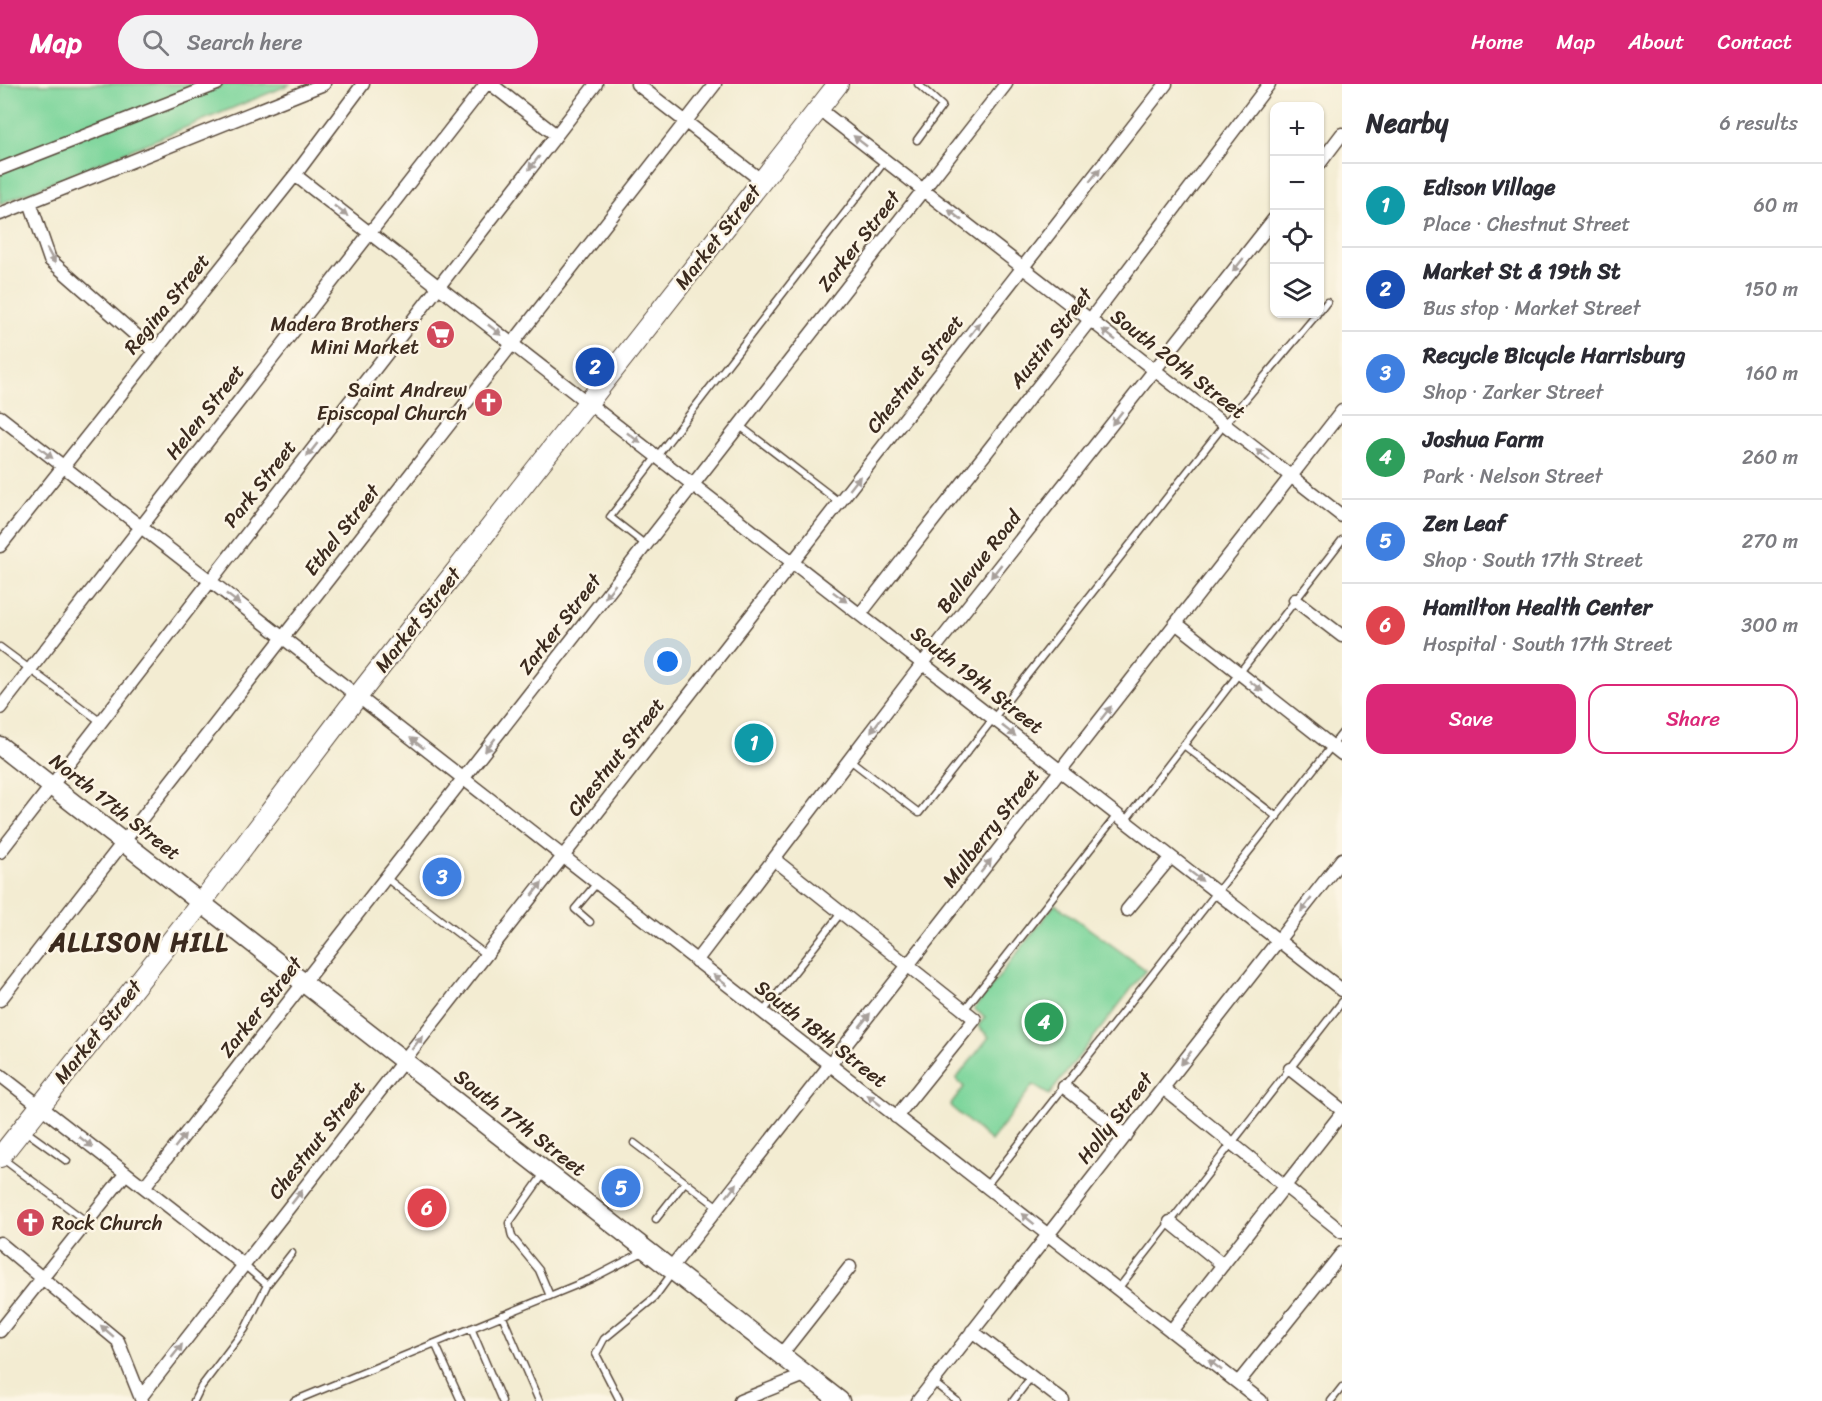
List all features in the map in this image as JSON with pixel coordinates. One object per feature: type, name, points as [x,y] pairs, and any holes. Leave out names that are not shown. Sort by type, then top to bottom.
[{"type":"main road","name":"Market Street","points":[[0,1157],[201,903],[357,697],[838,84]]},
{"type":"main road","name":"North 17th Street","points":[[0,746],[201,903]]},
{"type":"main road","name":"South 17th Street","points":[[201,903],[840,1401]]},
{"type":"street","points":[[0,170],[218,84]]},
{"type":"street","points":[[0,214],[324,84]]},
{"type":"street","name":"Regina Street","points":[[0,546],[295,175],[363,84]]},
{"type":"street","points":[[489,84],[556,135]]},
{"type":"street","name":"Helen Street","points":[[0,708],[489,84]]},
{"type":"street","name":"Park Street","points":[[0,852],[596,84]]},
{"type":"street","points":[[637,84],[762,181]]},
{"type":"street","name":"Ethel Street","points":[[0,1000],[715,84]]},
{"type":"street","name":"Zarker Street","points":[[144,1187],[1006,84]]},
{"type":"street","name":"Chestnut Street","points":[[142,1399],[562,856],[1166,84]]},
{"type":"street","name":"Austin Street","points":[[861,613],[1090,320],[1269,84]]},
{"type":"street","name":"South 20th Street","points":[[819,109],[1342,516]]},
{"type":"street","points":[[1324,158],[1342,134]]},
{"type":"street","name":"South 19th Street","points":[[295,175],[861,613],[1342,990]]},
{"type":"street","points":[[30,202],[50,260],[154,351]]},
{"type":"street","name":"Bellevue Road","points":[[696,961],[923,663],[1270,225]]},
{"type":"street","name":"Mulberry Street","points":[[672,1270],[718,1208],[1342,411]]},
{"type":"street","name":"South 18th Street","points":[[0,417],[1261,1401]]},
{"type":"street","points":[[1295,600],[1342,636]]},
{"type":"street","points":[[1177,624],[1342,754]]},
{"type":"street","points":[[1127,910],[1171,857]]},
{"type":"street","name":"Holly Street","points":[[918,1401],[1342,859]]},
{"type":"street","points":[[775,860],[975,1018],[897,1117]]},
{"type":"street","points":[[1171,1332],[1342,1112],[1290,1069]]},
{"type":"street","points":[[0,1075],[244,1265]]},
{"type":"street","points":[[1064,1087],[1126,1136]]},
{"type":"street","points":[[1162,1088],[1342,1232]]},
{"type":"street","points":[[0,1330],[126,1173]]},
{"type":"street","points":[[1170,1222],[1223,1265]]},
{"type":"street","points":[[0,1243],[43,1276],[118,1341],[142,1399]]},
{"type":"street","points":[[1238,1383],[1342,1253]]},
{"type":"street","points":[[780,1356],[850,1267]]},
{"type":"street","points":[[972,1332],[1063,1401]]},
{"type":"street","points":[[740,1401],[805,1375]]},
{"type":"lane","points":[[917,140],[942,106],[918,84]]},
{"type":"lane","points":[[646,545],[610,517],[885,161]]},
{"type":"lane","points":[[1324,305],[1327,302]]},
{"type":"lane","points":[[850,760],[919,813],[1224,425],[1313,318]]},
{"type":"lane","points":[[740,426],[839,503]]},
{"type":"lane","points":[[964,1010],[1121,818],[1185,746],[1342,540]]},
{"type":"lane","points":[[0,647],[100,722]]},
{"type":"lane","points":[[986,1186],[1342,733]]},
{"type":"lane","points":[[1185,746],[1277,817]]},
{"type":"lane","points":[[386,878],[486,955]]},
{"type":"lane","points":[[590,922],[575,909],[597,883]]},
{"type":"lane","points":[[763,1013],[841,912]]},
{"type":"lane","points":[[1117,1289],[1342,1002]]},
{"type":"lane","points":[[22,1129],[67,1161]]},
{"type":"lane","points":[[634,1143],[718,1208]]},
{"type":"lane","points":[[0,1157],[87,1222]]},
{"type":"lane","points":[[545,1172],[509,1223],[512,1237],[539,1270],[549,1296]]},
{"type":"lane","points":[[656,1219],[685,1182]]},
{"type":"lane","points":[[294,1401],[620,1266],[646,1250]]},
{"type":"lane","points":[[194,1401],[201,1387],[245,1329],[267,1285],[292,1253]]},
{"type":"lane","points":[[244,1265],[267,1285]]},
{"type":"lane","points":[[619,1399],[596,1354],[604,1339],[654,1298],[672,1270]]},
{"type":"lane","points":[[502,1315],[539,1401]]},
{"type":"lane","points":[[471,1328],[502,1401]]},
{"type":"lane","points":[[435,1342],[461,1401]]},
{"type":"lane","points":[[1013,1401],[1031,1377]]},
{"type":"lane","points":[[933,1382],[957,1401]]},
{"type":"lane","points":[[1331,1401],[1342,1387]]},
{"type":"green space","points":[[0,84],[291,84],[0,204]]},
{"type":"green space","points":[[1055,904],[1146,970],[1049,1095],[1033,1085],[991,1141],[950,1106],[964,1087],[956,1079],[989,1037],[978,1026],[985,1017],[974,1009]]},
{"type":"place","name":"Madera Brothers Mini Market","points":[[440,335]]},
{"type":"place","name":"Market St & 19th St","points":[[595,367]]},
{"type":"place","name":"Saint Andrew Episcopal Church","points":[[488,402]]},
{"type":"place","name":"Edison Village","points":[[754,743]]},
{"type":"place","name":"Recycle Bicycle Harrisburg","points":[[442,877]]},
{"type":"place","name":"Joshua Farm","points":[[1044,1022]]},
{"type":"place","name":"Zen Leaf","points":[[621,1188]]},
{"type":"place","name":"Hamilton Health Center","points":[[427,1208]]},
{"type":"place","name":"Rock Church","points":[[31,1223]]},
{"type":"district","name":"ALLISON HILL","points":[[139,942]]}]
